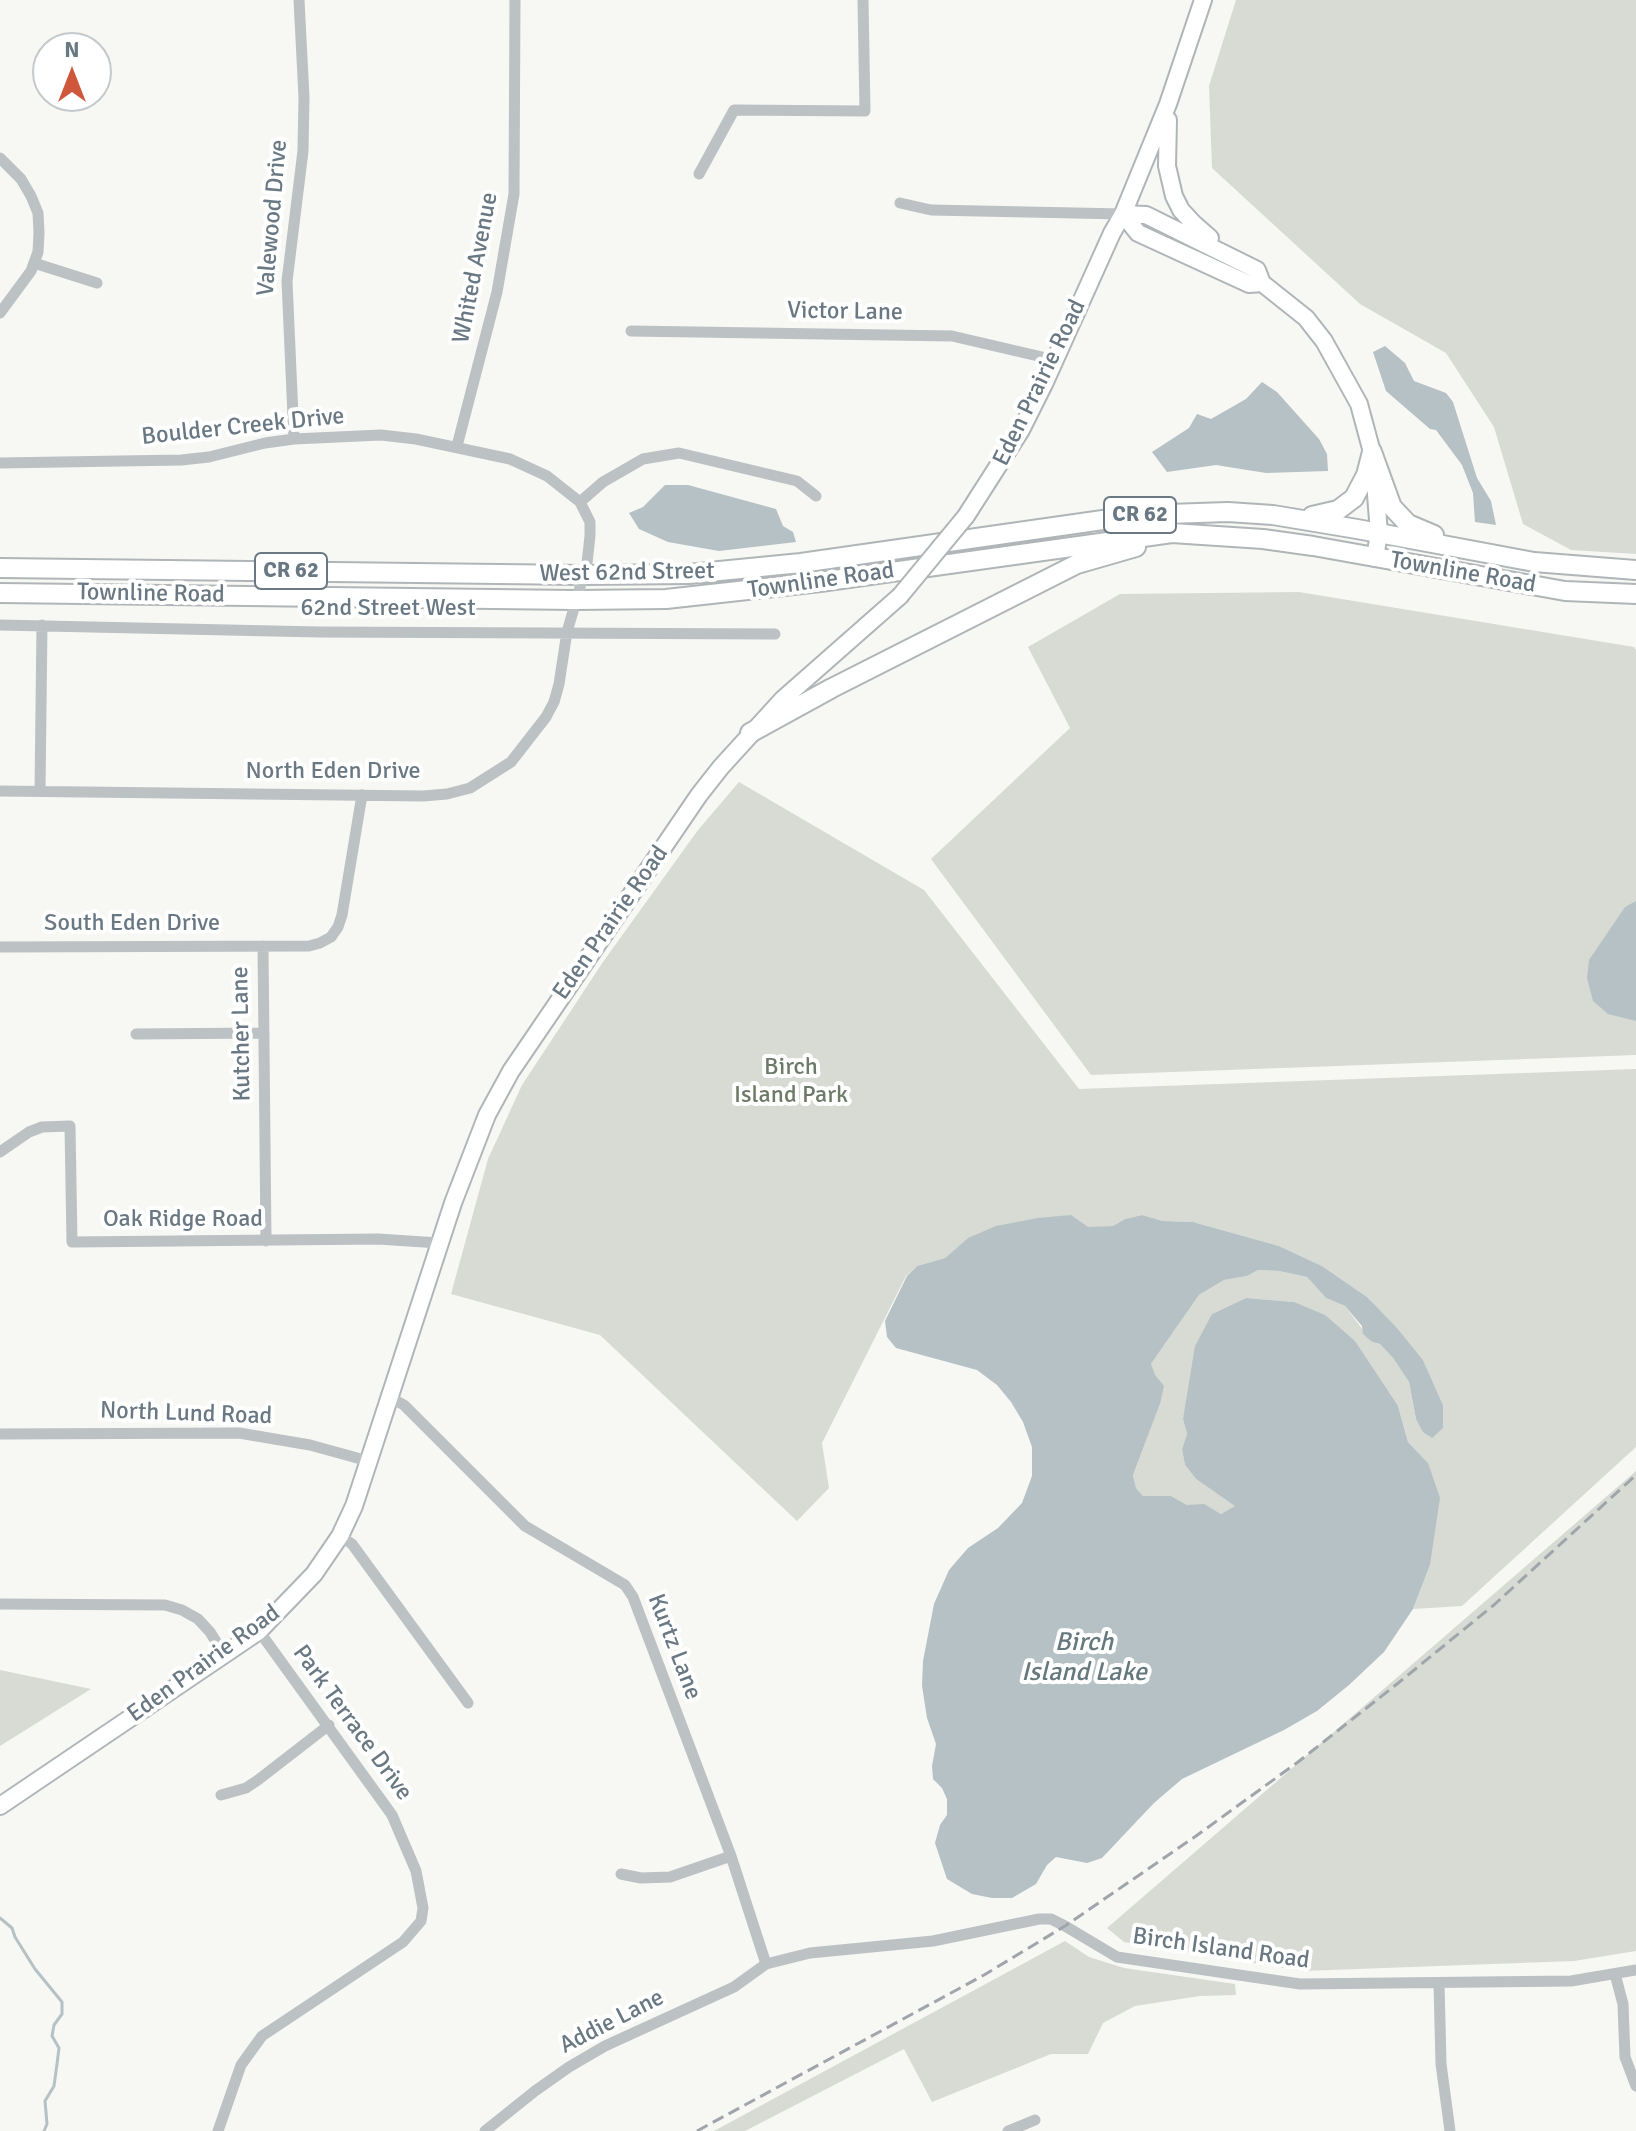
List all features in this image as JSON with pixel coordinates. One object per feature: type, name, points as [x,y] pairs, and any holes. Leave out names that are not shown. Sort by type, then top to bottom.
[{"type":"main road","name":"Eden Prairie Road","points":[[0,1806],[259,1631],[299,1593],[340,1536],[354,1506],[391,1398],[439,1243],[487,1115],[511,1071],[699,795],[750,733],[783,699],[900,596],[966,516],[1021,430],[1123,214],[1168,104],[1203,0]]},
{"type":"main road","points":[[1168,104],[1167,166],[1174,196],[1193,223],[1237,258]]},
{"type":"main road","points":[[1123,214],[1146,215],[1237,258],[1257,270],[1262,283],[1306,318],[1324,341],[1359,404],[1388,500],[1413,527],[1441,537],[1556,558],[1563,566]]},
{"type":"main road","points":[[1123,214],[1138,233],[1249,284],[1262,283]]},
{"type":"main road","points":[[1273,515],[1322,515],[1344,507],[1362,486],[1372,452]]},
{"type":"main road","points":[[1372,452],[1379,533],[1375,558]]},
{"type":"main road","name":"West 62nd Street","points":[[0,568],[678,574],[744,570],[1138,515],[1228,512],[1273,515],[1563,566]]},
{"type":"main road","name":"Townline Road","points":[[0,593],[666,599],[743,592],[1172,533],[1263,539],[1565,591],[1636,594]]},
{"type":"main road","points":[[750,733],[1077,564],[1125,549],[1213,536]]},
{"type":"main road","name":"CR 62","points":[[1563,566],[1636,570]]},
{"type":"street","name":"Valewood Drive","points":[[294,439],[287,281],[303,151],[304,97],[299,0]]},
{"type":"street","name":"Whited Avenue","points":[[457,446],[497,292],[509,231],[516,144],[515,0]]},
{"type":"street","points":[[699,174],[734,110],[865,111],[863,0]]},
{"type":"street","points":[[0,158],[21,179],[38,213],[39,233],[34,263],[0,313]]},
{"type":"street","points":[[900,203],[931,210],[1123,214]]},
{"type":"street","points":[[34,263],[97,283]]},
{"type":"street","name":"Victor Lane","points":[[631,331],[952,336],[1055,360]]},
{"type":"street","name":"Boulder Creek Drive","points":[[0,463],[181,460],[294,439],[381,435],[457,446],[528,466],[547,476],[580,502]]},
{"type":"street","points":[[567,632],[587,563],[590,522],[580,502],[603,482],[643,459],[679,453],[797,481],[816,496]]},
{"type":"street","name":"62nd Street West","points":[[0,625],[319,632],[775,634]]},
{"type":"street","points":[[40,791],[42,625]]},
{"type":"street","name":"North Eden Drive","points":[[0,791],[362,795],[447,794],[470,788],[511,762],[546,717],[559,684],[567,632]]},
{"type":"street","name":"Kutcher Lane","points":[[266,1241],[263,946],[309,946],[331,937],[338,927],[362,795]]},
{"type":"street","name":"South Eden Drive","points":[[0,947],[263,946]]},
{"type":"street","points":[[136,1034],[264,1033]]},
{"type":"street","name":"Oak Ridge Road","points":[[0,1152],[42,1127],[70,1126],[72,1242],[378,1239],[439,1243]]},
{"type":"street","name":"Kurtz Lane","points":[[391,1398],[404,1405],[525,1526],[625,1585],[633,1597],[731,1856],[766,1964]]},
{"type":"street","name":"North Lund Road","points":[[0,1434],[239,1433],[310,1445],[368,1461]]},
{"type":"street","points":[[340,1536],[352,1544],[468,1703]]},
{"type":"street","points":[[0,1604],[165,1605],[198,1619],[225,1656]]},
{"type":"street","name":"Park Terrace Drive","points":[[218,2131],[241,2065],[262,2036],[403,1942],[421,1921],[423,1894],[406,1842],[392,1815],[259,1631]]},
{"type":"street","points":[[221,1795],[246,1788],[329,1725]]},
{"type":"street","points":[[621,1874],[641,1878],[670,1877],[731,1856]]},
{"type":"street","name":"Birch Island Road","points":[[766,1964],[810,1953],[933,1941],[1051,1919],[1117,1957],[1300,1984],[1571,1981],[1636,1970]]},
{"type":"street","name":"Addie Lane","points":[[485,2131],[569,2067],[605,2046],[734,1987],[766,1964]]},
{"type":"street","points":[[1615,1974],[1623,2004],[1625,2057],[1636,2086]]},
{"type":"street","points":[[1439,1983],[1441,2064],[1450,2131]]},
{"type":"street","points":[[1008,2131],[1035,2120]]},
{"type":"green space","points":[[1236,0],[1636,0],[1636,554],[1571,550],[1523,524],[1494,427],[1446,353],[1360,304],[1212,168],[1209,86]]},
{"type":"green space","points":[[1299,592],[1634,647],[1636,1055],[1091,1075],[931,859],[1070,728],[1028,647],[1120,594]]},
{"type":"green space","name":"Birch Island Park","points":[[739,782],[924,890],[1079,1089],[1636,1069],[1636,1447],[1462,1606],[1413,1609],[1430,1565],[1428,1463],[1408,1442],[1398,1406],[1294,1302],[1246,1298],[1212,1314],[1183,1419],[1187,1434],[1182,1449],[1185,1465],[1196,1479],[1236,1506],[1221,1514],[1204,1505],[1187,1505],[1171,1496],[1143,1496],[1136,1488],[1133,1475],[1160,1404],[1151,1364],[1199,1295],[1224,1280],[1247,1276],[1258,1270],[1307,1277],[1326,1298],[1345,1306],[1372,1342],[1380,1344],[1393,1358],[1409,1382],[1416,1419],[1443,1405],[1423,1360],[1367,1297],[1322,1266],[1279,1246],[1193,1222],[1163,1221],[1142,1215],[1113,1226],[968,1238],[945,1258],[917,1266],[906,1276],[822,1443],[829,1488],[797,1521],[600,1335],[451,1294],[488,1159],[522,1085],[603,962],[698,830]]},
{"type":"green space","points":[[1636,1471],[1636,1951],[1574,1961],[1303,1971],[1124,1942],[1107,1928]]},
{"type":"green space","points":[[0,1670],[91,1689],[0,1746]]},
{"type":"green space","points":[[1065,1941],[1089,1957],[1124,1968],[1235,1984],[1236,1995],[1200,1996],[1135,2006],[1103,2023],[1088,2054],[1051,2054],[932,2102],[904,2049],[745,2131],[714,2131]]},
{"type":"water","points":[[1385,346],[1405,363],[1414,381],[1446,393],[1453,402],[1477,478],[1491,501],[1496,525],[1475,522],[1473,493],[1462,465],[1436,430],[1430,429],[1386,391],[1373,352]]},
{"type":"water","points":[[1262,382],[1277,392],[1319,439],[1327,454],[1328,471],[1266,473],[1216,465],[1167,472],[1152,452],[1189,428],[1197,414],[1211,419],[1246,399]]},
{"type":"water","points":[[665,485],[688,485],[776,509],[783,526],[793,532],[796,542],[719,551],[668,542],[639,529],[629,513],[643,507]]},
{"type":"water","points":[[1636,901],[1636,1021],[1608,1014],[1593,1001],[1587,978],[1589,960],[1625,907]]},
{"type":"water","name":"Birch Island Lake","points":[[1071,1215],[1088,1227],[1113,1226],[1142,1215],[1163,1221],[1193,1222],[1279,1246],[1322,1266],[1367,1297],[1396,1327],[1423,1360],[1443,1405],[1443,1428],[1432,1438],[1423,1432],[1416,1419],[1409,1382],[1393,1358],[1380,1344],[1363,1334],[1362,1326],[1345,1306],[1326,1298],[1307,1277],[1258,1270],[1247,1276],[1224,1280],[1199,1295],[1151,1364],[1164,1386],[1133,1475],[1136,1488],[1143,1496],[1171,1496],[1187,1505],[1204,1504],[1221,1514],[1235,1506],[1196,1479],[1185,1465],[1182,1449],[1187,1434],[1183,1419],[1195,1346],[1212,1314],[1246,1298],[1294,1302],[1325,1315],[1355,1341],[1398,1406],[1408,1442],[1428,1463],[1440,1498],[1430,1565],[1413,1609],[1384,1652],[1349,1685],[1317,1711],[1284,1730],[1182,1779],[1154,1803],[1102,1858],[1087,1863],[1056,1857],[1047,1865],[1036,1884],[1012,1898],[992,1898],[972,1894],[947,1879],[935,1843],[940,1825],[947,1815],[947,1799],[933,1779],[936,1744],[927,1718],[922,1686],[923,1661],[934,1604],[949,1570],[968,1548],[998,1528],[1022,1503],[1032,1476],[1032,1447],[1023,1422],[997,1385],[977,1370],[896,1348],[887,1337],[885,1321],[907,1276],[917,1266],[945,1258],[968,1238],[996,1226]]},
{"type":"waterway","points":[[0,1918],[12,1928],[35,1969],[62,2002],[62,2014],[54,2025],[52,2036],[59,2048],[54,2086],[45,2101],[47,2124],[44,2131]]},
{"type":"railway","points":[[697,2131],[984,1975],[1065,1926],[1196,1836],[1298,1762],[1495,1604],[1636,1475]]}]
